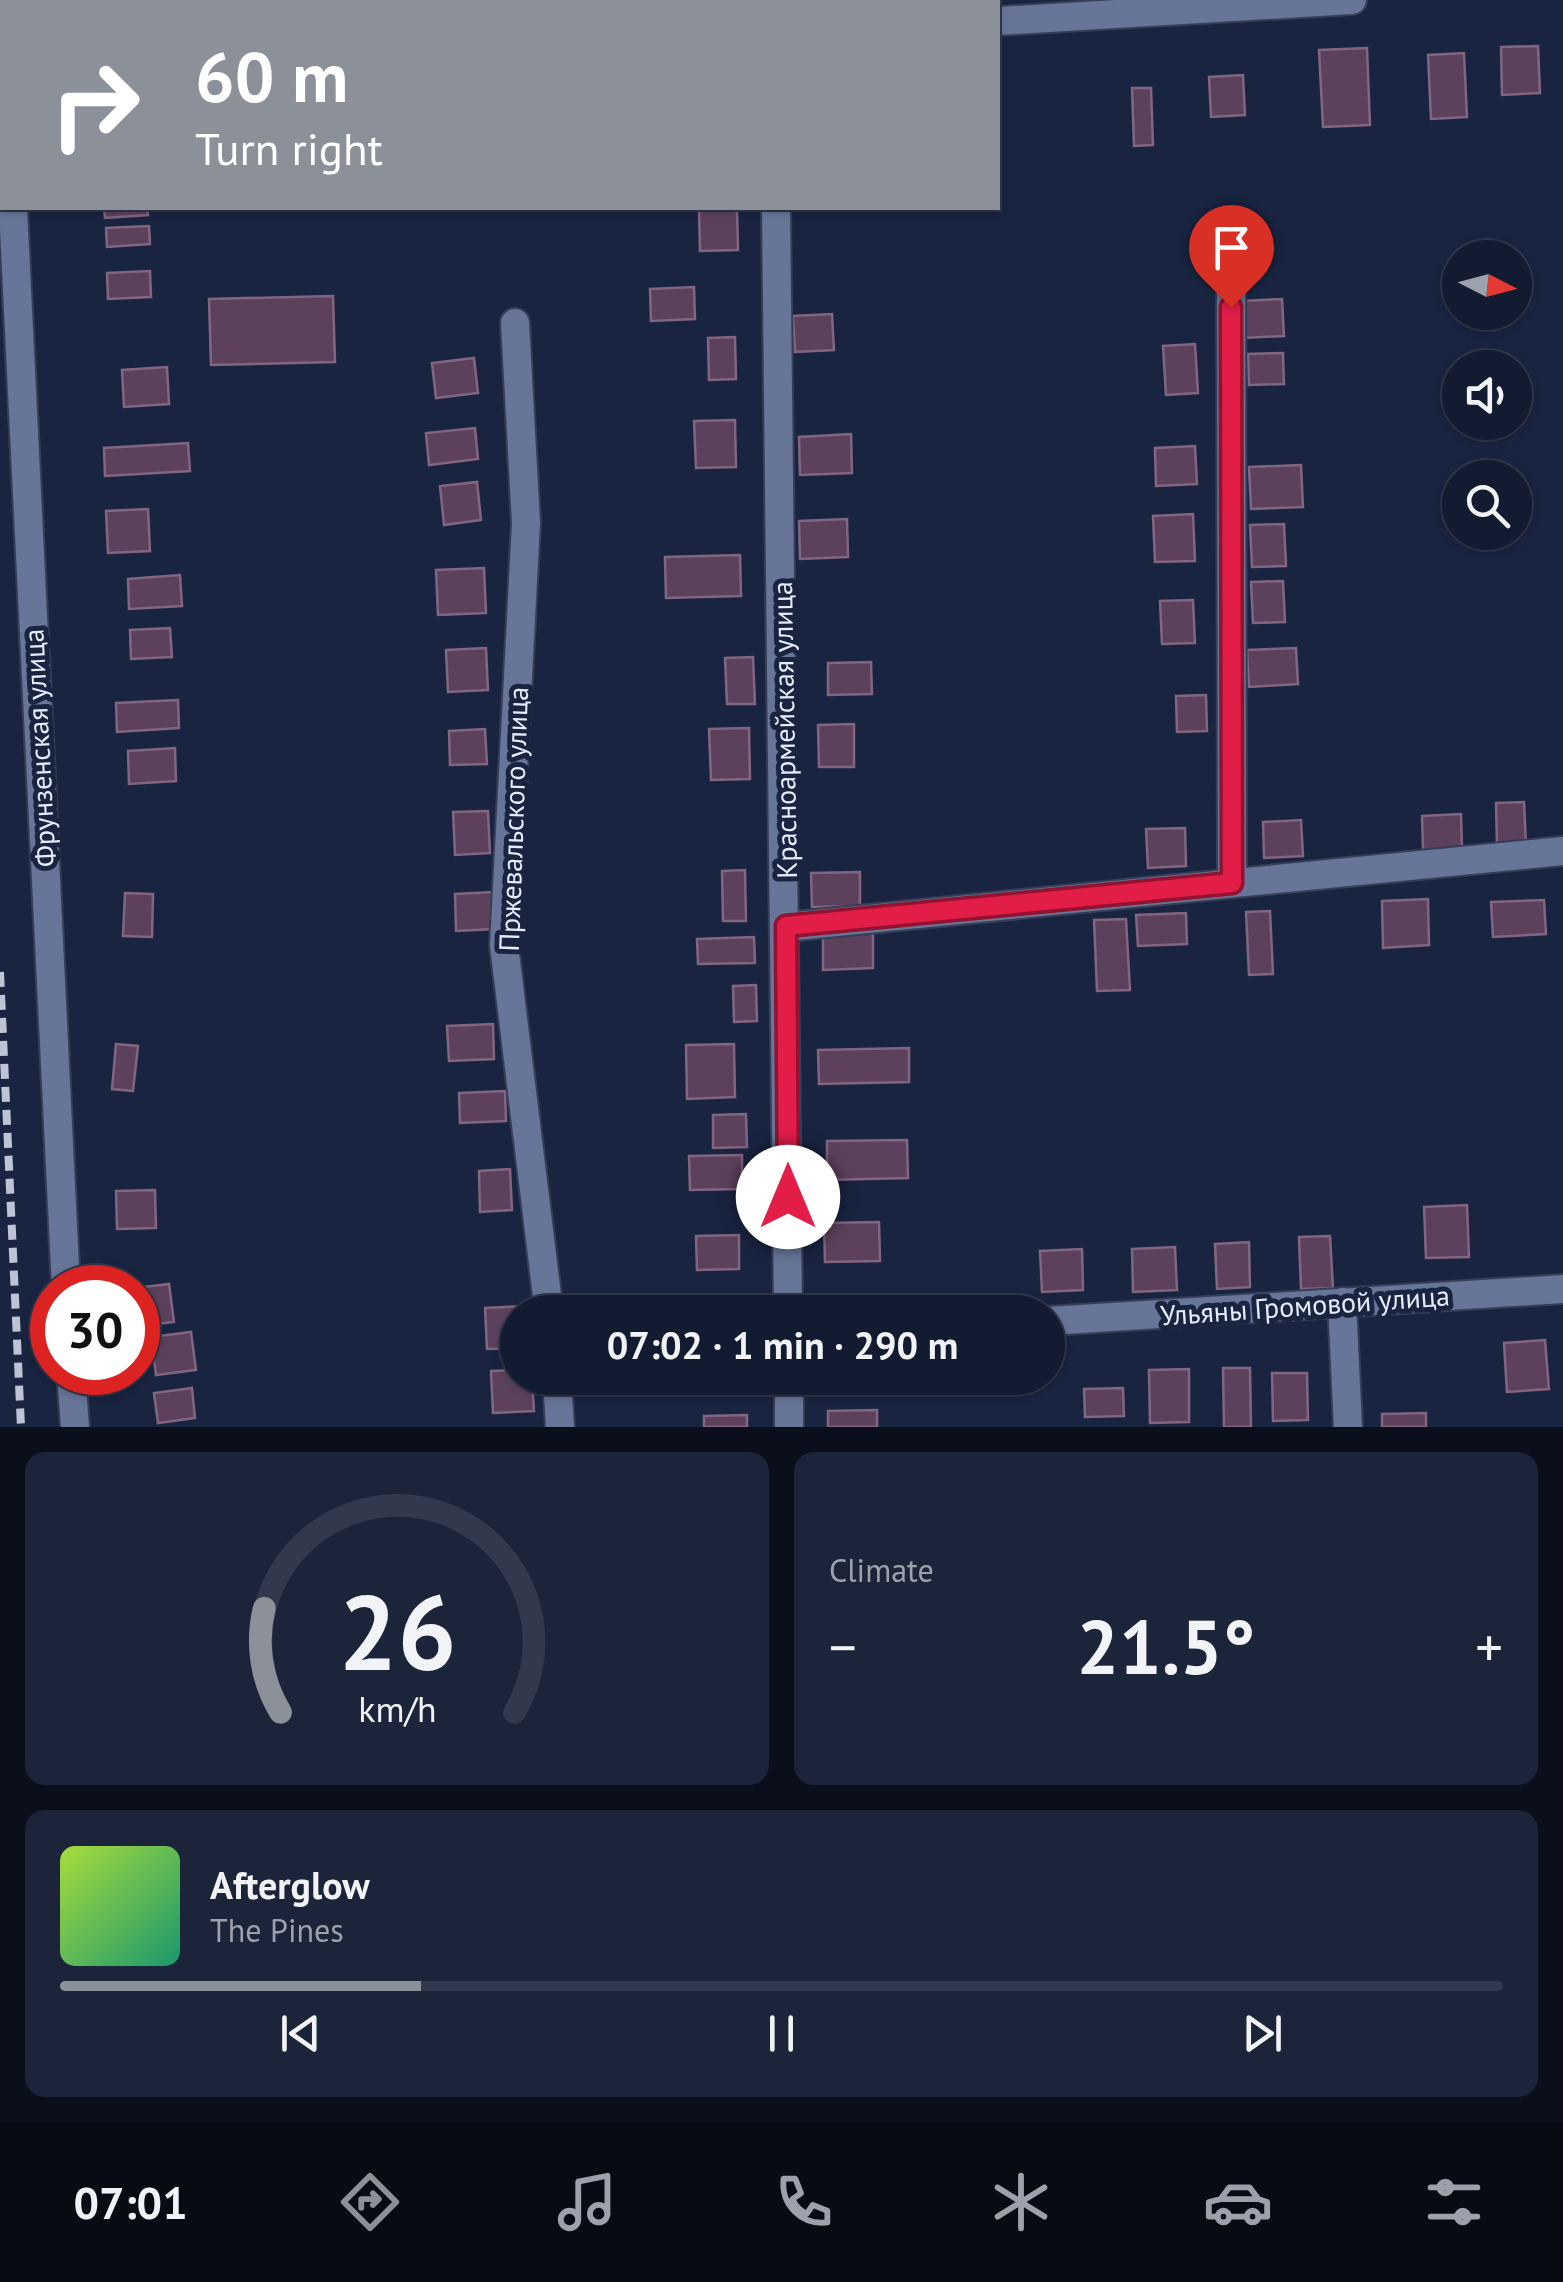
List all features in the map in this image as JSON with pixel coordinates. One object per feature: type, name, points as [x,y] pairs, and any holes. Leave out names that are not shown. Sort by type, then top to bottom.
[{"type":"street","points":[[1000,21],[1352,0]]},
{"type":"street","name":"Фрунзенская улица","points":[[12,210],[65,1265]]},
{"type":"street","name":"Красноармейская улица","points":[[776,210],[788,1295]]},
{"type":"street","points":[[1231,230],[1232,883]]},
{"type":"street","name":"Пржевальского улица","points":[[514,322],[526,523],[504,945],[547,1295]]},
{"type":"street","points":[[786,926],[1563,850]]},
{"type":"street","name":"Ульяны Громовой улица","points":[[1065,1320],[1563,1289]]},
{"type":"street","points":[[1342,1302],[1348,1427]]},
{"type":"street","points":[[72,1395],[74,1427]]},
{"type":"street","points":[[558,1395],[560,1427]]},
{"type":"street","points":[[789,1395],[789,1427]]},
{"type":"building","points":[[1538,46],[1540,93],[1502,95],[1501,47]]},
{"type":"building","points":[[1367,48],[1370,125],[1323,127],[1319,50]]},
{"type":"building","points":[[1464,53],[1467,117],[1431,119],[1428,55]]},
{"type":"building","points":[[1243,75],[1245,115],[1211,117],[1209,77]]},
{"type":"building","points":[[1132,88],[1151,88],[1153,145],[1134,146]]},
{"type":"building","points":[[104,210],[147,210],[148,215],[105,218]]},
{"type":"building","points":[[699,210],[737,210],[738,250],[700,251]]},
{"type":"building","points":[[149,226],[150,244],[107,247],[106,228]]},
{"type":"building","points":[[150,271],[151,297],[108,299],[107,273]]},
{"type":"building","points":[[694,287],[695,319],[651,321],[650,289]]},
{"type":"building","points":[[333,296],[335,362],[211,365],[209,299]]},
{"type":"building","points":[[1282,299],[1284,336],[1243,338],[1242,301]]},
{"type":"building","points":[[832,314],[834,350],[795,352],[793,316]]},
{"type":"building","points":[[735,337],[736,379],[709,380],[708,338]]},
{"type":"building","points":[[1195,344],[1198,393],[1166,395],[1163,346]]},
{"type":"building","points":[[1283,353],[1284,384],[1249,385],[1248,354]]},
{"type":"building","points":[[474,358],[478,393],[436,398],[432,363]]},
{"type":"building","points":[[167,367],[169,404],[124,407],[122,370]]},
{"type":"building","points":[[735,420],[736,467],[696,468],[694,421]]},
{"type":"building","points":[[475,428],[478,459],[429,465],[426,433]]},
{"type":"building","points":[[851,434],[852,473],[800,475],[799,437]]},
{"type":"building","points":[[188,443],[190,471],[105,476],[104,448]]},
{"type":"building","points":[[1195,446],[1197,484],[1156,486],[1155,448]]},
{"type":"building","points":[[1301,465],[1303,507],[1251,509],[1249,467]]},
{"type":"building","points":[[477,482],[481,520],[444,525],[440,486]]},
{"type":"building","points":[[148,509],[150,551],[108,553],[106,511]]},
{"type":"building","points":[[1193,514],[1195,561],[1155,562],[1153,516]]},
{"type":"building","points":[[847,519],[848,557],[800,559],[799,521]]},
{"type":"building","points":[[1284,524],[1286,566],[1252,567],[1250,525]]},
{"type":"building","points":[[740,555],[741,596],[666,598],[665,557]]},
{"type":"building","points":[[484,568],[486,613],[438,615],[436,570]]},
{"type":"building","points":[[180,575],[182,606],[129,609],[128,579]]},
{"type":"building","points":[[1283,581],[1285,622],[1253,623],[1251,582]]},
{"type":"building","points":[[1193,600],[1195,643],[1162,644],[1160,601]]},
{"type":"building","points":[[170,628],[172,657],[131,659],[130,630]]},
{"type":"building","points":[[486,648],[488,690],[448,692],[446,650]]},
{"type":"building","points":[[1296,648],[1298,684],[1249,687],[1247,650]]},
{"type":"building","points":[[753,657],[755,704],[727,704],[725,658]]},
{"type":"building","points":[[871,662],[872,694],[828,695],[828,663]]},
{"type":"building","points":[[1206,695],[1207,731],[1177,732],[1176,696]]},
{"type":"building","points":[[178,700],[179,728],[117,732],[116,703]]},
{"type":"building","points":[[854,724],[854,767],[819,767],[818,725]]},
{"type":"building","points":[[749,728],[750,779],[711,780],[709,729]]},
{"type":"building","points":[[485,729],[487,764],[450,765],[449,731]]},
{"type":"building","points":[[175,748],[176,781],[129,784],[128,751]]},
{"type":"building","points":[[1524,802],[1526,845],[1497,846],[1496,803]]},
{"type":"building","points":[[488,811],[490,853],[455,855],[453,812]]},
{"type":"building","points":[[1461,814],[1462,849],[1423,850],[1422,816]]},
{"type":"building","points":[[1301,820],[1303,856],[1264,858],[1263,822]]},
{"type":"building","points":[[1185,828],[1186,866],[1148,868],[1146,829]]},
{"type":"building","points":[[745,870],[746,921],[723,921],[722,871]]},
{"type":"building","points":[[860,872],[860,906],[812,907],[811,873]]},
{"type":"building","points":[[493,892],[494,929],[456,931],[455,894]]},
{"type":"building","points":[[125,893],[153,894],[152,937],[123,936]]},
{"type":"building","points":[[1428,899],[1429,945],[1383,948],[1382,901]]},
{"type":"building","points":[[1544,900],[1546,934],[1493,937],[1491,902]]},
{"type":"building","points":[[1270,911],[1273,974],[1249,975],[1246,912]]},
{"type":"building","points":[[1186,913],[1187,944],[1138,946],[1136,915]]},
{"type":"building","points":[[1126,919],[1130,990],[1097,991],[1094,920]]},
{"type":"building","points":[[873,933],[873,968],[823,970],[823,934]]},
{"type":"building","points":[[754,937],[755,963],[698,964],[697,939]]},
{"type":"building","points":[[756,985],[757,1021],[734,1022],[733,986]]},
{"type":"building","points":[[493,1024],[494,1059],[449,1061],[447,1026]]},
{"type":"building","points":[[116,1044],[138,1046],[133,1091],[112,1089]]},
{"type":"building","points":[[734,1044],[735,1097],[687,1099],[686,1045]]},
{"type":"building","points":[[909,1048],[909,1082],[819,1084],[818,1050]]},
{"type":"building","points":[[505,1091],[506,1121],[460,1123],[459,1093]]},
{"type":"building","points":[[746,1114],[747,1147],[713,1148],[713,1115]]},
{"type":"building","points":[[907,1140],[908,1178],[827,1180],[827,1141]]},
{"type":"building","points":[[742,1155],[742,1189],[690,1190],[689,1156]]},
{"type":"building","points":[[510,1169],[512,1210],[480,1212],[479,1171]]},
{"type":"building","points":[[155,1190],[156,1228],[117,1229],[116,1191]]},
{"type":"building","points":[[1467,1205],[1469,1257],[1426,1258],[1424,1207]]},
{"type":"building","points":[[879,1222],[880,1261],[825,1262],[824,1223]]},
{"type":"building","points":[[739,1235],[739,1269],[697,1270],[696,1236]]},
{"type":"building","points":[[1330,1236],[1333,1288],[1301,1289],[1299,1237]]},
{"type":"building","points":[[1249,1242],[1250,1287],[1217,1289],[1215,1244]]},
{"type":"building","points":[[1175,1247],[1177,1290],[1133,1292],[1132,1249]]},
{"type":"building","points":[[1082,1249],[1083,1290],[1042,1292],[1040,1251]]},
{"type":"building","points":[[169,1284],[174,1322],[160,1324],[160,1285]]},
{"type":"building","points":[[500,1307],[500,1349],[487,1349],[485,1308]]},
{"type":"building","points":[[191,1332],[196,1370],[160,1374],[160,1336]]},
{"type":"building","points":[[1545,1340],[1549,1389],[1507,1392],[1504,1343]]},
{"type":"building","points":[[1223,1368],[1250,1368],[1251,1427],[1224,1427]]},
{"type":"building","points":[[1189,1369],[1189,1422],[1150,1423],[1149,1370]]},
{"type":"building","points":[[491,1371],[500,1371],[500,1395],[533,1395],[534,1411],[493,1413]]},
{"type":"building","points":[[1272,1373],[1307,1373],[1308,1420],[1273,1421]]},
{"type":"building","points":[[192,1388],[195,1418],[158,1423],[154,1395]]},
{"type":"building","points":[[1123,1388],[1124,1416],[1085,1417],[1084,1389]]},
{"type":"building","points":[[877,1410],[877,1427],[828,1427],[828,1411]]},
{"type":"building","points":[[1426,1413],[1426,1427],[1382,1427],[1382,1414]]},
{"type":"building","points":[[747,1415],[747,1427],[704,1427],[704,1416]]},
{"type":"railway","points":[[0,972],[21,1427]]},
{"type":"route","points":[[788,1197],[786,926],[1232,883],[1231,307]]}]
